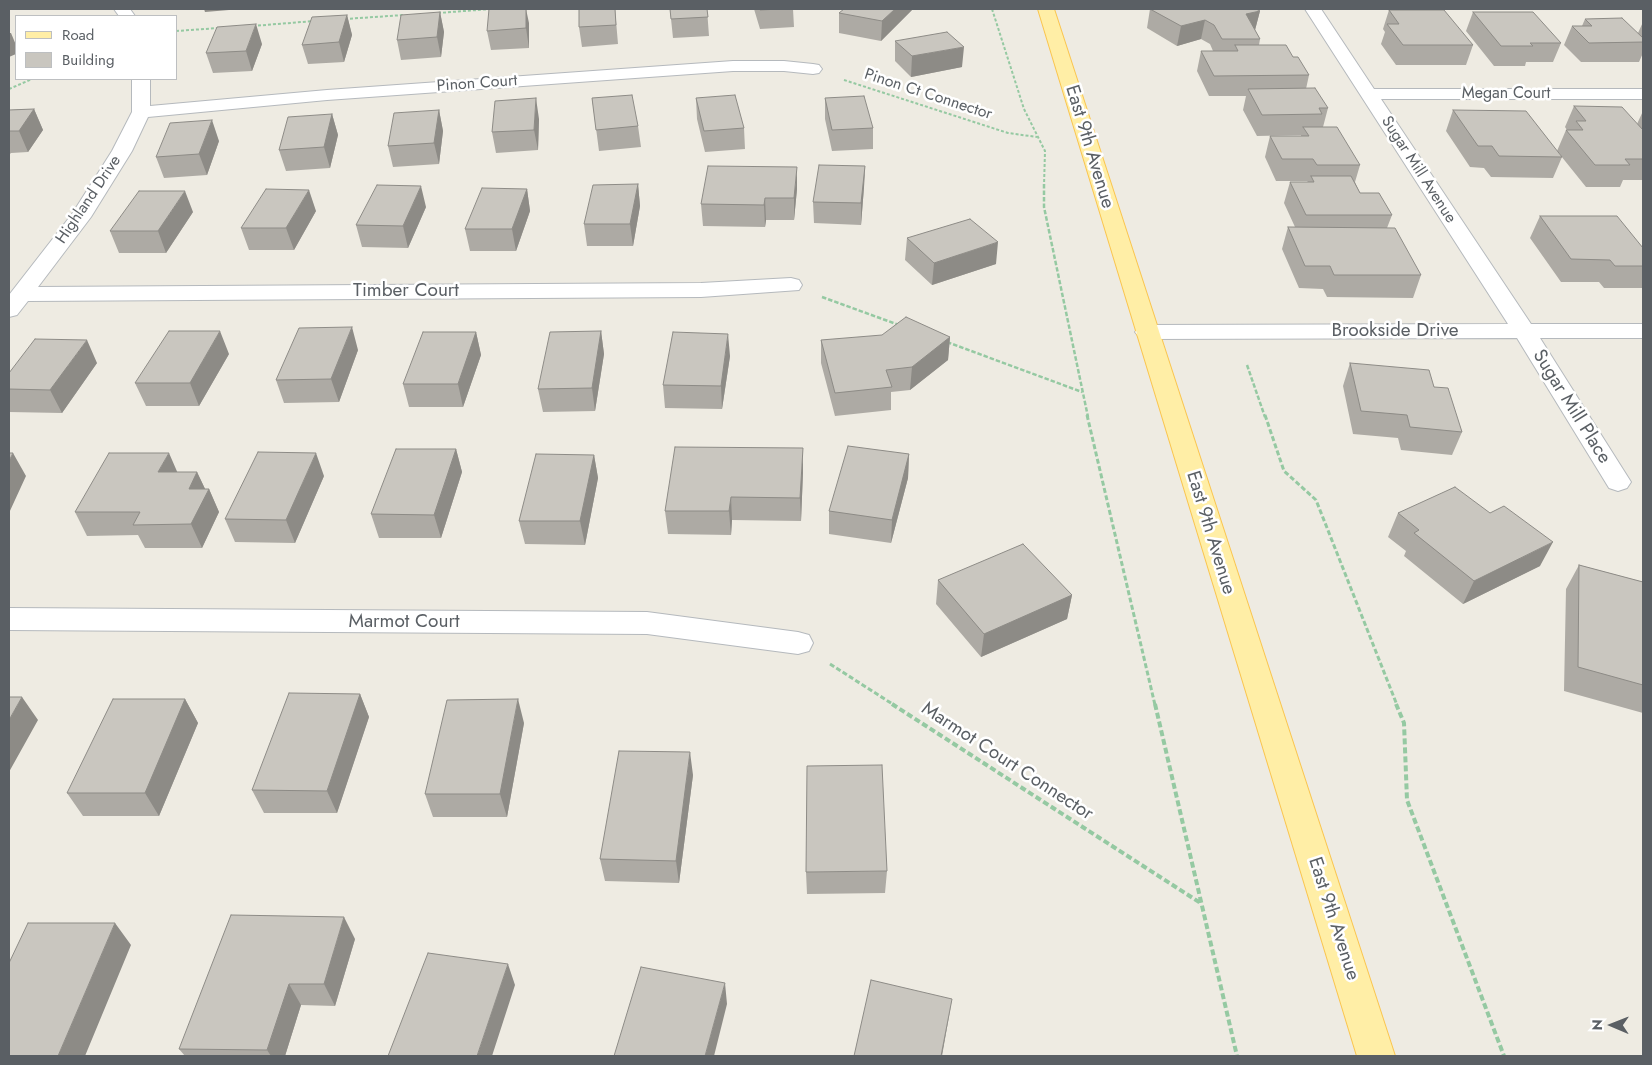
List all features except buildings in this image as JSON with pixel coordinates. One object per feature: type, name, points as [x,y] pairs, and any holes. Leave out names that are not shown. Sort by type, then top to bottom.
[{"type":"main road","name":"East 9th Avenue","points":[[1046,9],[1376,1056]]},
{"type":"street","name":"Sugar Mill Avenue","points":[[1312,9],[1524,331]]},
{"type":"street","name":"Pinon Court","points":[[141,112],[327,95],[733,66],[784,66],[813,69]]},
{"type":"street","name":"Highland Drive","points":[[15,302],[81,217],[122,151],[141,112],[141,80]]},
{"type":"street","name":"Megan Court","points":[[1368,94],[1643,94]]},
{"type":"street","name":"Timber Court","points":[[15,302],[162,292],[701,290],[791,285]]},
{"type":"street","name":"Sugar Mill Place","points":[[1524,331],[1618,482]]},
{"type":"street","name":"Brookside Drive","points":[[1147,332],[1643,331]]},
{"type":"street","name":"Marmot Court","points":[[9,619],[647,624],[798,643]]},
{"type":"path","points":[[433,13],[492,9]]},
{"type":"path","points":[[992,9],[1024,109],[1045,151],[1044,207],[1082,392],[1236,1056]]},
{"type":"path","points":[[344,19],[413,15]]},
{"type":"path","points":[[245,26],[314,22]]},
{"type":"path","points":[[178,31],[226,28]]},
{"type":"path","name":"Pinon Ct Connector","points":[[813,69],[1008,133],[1037,137]]},
{"type":"path","points":[[9,89],[30,80]]},
{"type":"path","points":[[791,285],[904,326]]},
{"type":"path","points":[[1234,331],[1284,471],[1316,500],[1404,723],[1407,800],[1504,1056]]},
{"type":"path","points":[[942,340],[1082,392]]},
{"type":"path","name":"Marmot Court Connector","points":[[798,643],[1202,904]]}]
